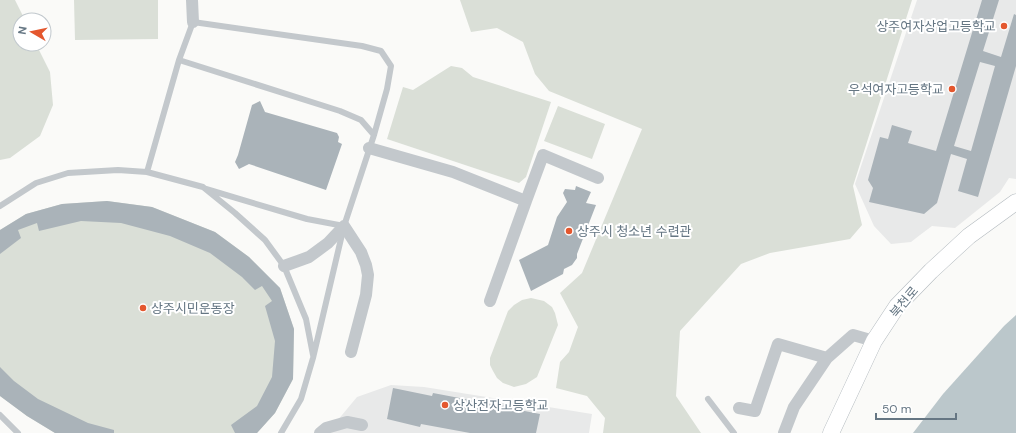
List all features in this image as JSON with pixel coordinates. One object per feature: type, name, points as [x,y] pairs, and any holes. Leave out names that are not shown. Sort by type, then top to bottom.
[{"type":"street","points":[[192,0],[193,22]]},
{"type":"street","points":[[369,148],[453,172],[526,200]]},
{"type":"street","points":[[490,301],[543,155],[598,178]]},
{"type":"street","name":"북천로","points":[[832,433],[874,341],[897,306],[931,270],[969,236],[1016,202]]},
{"type":"street","points":[[284,266],[309,257],[328,243],[344,226],[361,252],[368,275],[366,295],[351,352]]},
{"type":"street","points":[[784,433],[794,407],[827,358],[852,335],[874,341]]},
{"type":"street","points":[[739,408],[755,411],[778,344],[827,358]]},
{"type":"street","points":[[320,433],[326,428],[348,422],[362,425]]},
{"type":"lane","points":[[147,172],[179,60],[193,22],[362,46],[381,51],[390,66],[387,89],[374,135],[344,226],[313,358],[301,399],[281,433]]},
{"type":"lane","points":[[179,60],[340,111],[361,120],[374,135]]},
{"type":"lane","points":[[0,206],[36,183],[68,173],[118,170],[147,172],[307,219],[344,226]]},
{"type":"lane","points":[[203,188],[236,213],[265,240],[284,266],[306,319],[313,358]]},
{"type":"lane","points":[[708,399],[734,433]]},
{"type":"lane","points":[[0,415],[18,433]]},
{"type":"shaded area","points":[[0,0],[15,0],[21,12],[12,12],[12,52],[40,52],[50,72],[53,105],[40,136],[10,158],[0,160]]},
{"type":"shaded area","points":[[74,0],[158,0],[158,39],[75,40]]},
{"type":"shaded area","points":[[460,0],[912,0],[853,186],[862,225],[850,239],[770,253],[741,264],[680,331],[676,396],[701,433],[603,433],[605,418],[587,396],[556,388],[560,362],[569,352],[578,327],[560,293],[582,273],[642,129],[549,91],[535,74],[523,42],[497,28],[471,32]]},
{"type":"shaded area","name":"우석여자고등학교","points":[[917,0],[1016,0],[1016,179],[1009,178],[1000,192],[955,228],[932,226],[911,242],[891,244],[874,226],[855,184]]},
{"type":"shaded area","points":[[451,66],[462,68],[473,77],[551,102],[526,177],[519,183],[387,139],[403,87],[413,90]]},
{"type":"shaded area","points":[[558,106],[605,124],[592,159],[544,141]]},
{"type":"shaded area","name":"상주시민운동장","points":[[107,201],[152,207],[215,232],[249,257],[280,288],[294,329],[293,379],[275,413],[257,433],[55,433],[27,416],[0,396],[0,230],[26,214],[62,204]]},
{"type":"shaded area","points":[[531,298],[544,301],[552,307],[558,325],[537,377],[526,384],[514,387],[503,383],[497,378],[490,365],[490,358],[508,311],[522,300]]},
{"type":"shaded area","points":[[1016,315],[1016,433],[913,433],[943,394],[1004,326]]},
{"type":"shaded area","name":"상산전자고등학교","points":[[391,385],[424,387],[592,414],[589,433],[327,433],[357,397]]},
{"type":"building","points":[[982,0],[999,0],[983,51],[1001,57],[1014,14],[1016,15],[1016,66],[978,197],[958,191],[967,159],[951,154],[937,203],[924,214],[869,202],[873,188],[868,180],[880,137],[888,139],[892,125],[912,131],[908,143],[936,151]],"holes":[[[980,62],[995,66],[971,151],[954,146]]]},
{"type":"building","points":[[260,101],[265,112],[337,133],[339,137],[338,142],[342,144],[326,190],[249,164],[239,169],[235,162],[252,105]]},
{"type":"building","name":"상주시 청소년 수련관","points":[[576,186],[591,192],[586,203],[596,205],[577,254],[577,258],[572,265],[564,269],[563,274],[531,291],[519,260],[548,245],[557,217],[567,202],[563,193],[565,189],[575,190]]},
{"type":"building","points":[[107,201],[152,207],[215,232],[249,257],[280,288],[294,329],[293,379],[275,413],[257,433],[235,433],[231,425],[257,406],[272,377],[275,341],[265,306],[272,301],[262,286],[255,290],[242,277],[210,253],[170,236],[121,223],[81,221],[39,231],[37,223],[18,230],[21,238],[0,254],[0,230],[26,214],[62,204]]},
{"type":"building","points":[[0,367],[14,381],[38,399],[88,423],[114,430],[114,433],[55,433],[27,416],[0,396]]},
{"type":"building","points":[[393,388],[432,396],[433,393],[491,404],[492,399],[502,401],[504,407],[540,414],[536,433],[470,433],[421,424],[420,427],[387,419]]},
{"type":"place","name":"상주여자상업고등학교","points":[[1004,26]]},
{"type":"place","name":"우석여자고등학교","points":[[952,89]]},
{"type":"place","name":"상주시 청소년 수련관","points":[[569,231]]},
{"type":"place","name":"상주시민운동장","points":[[143,308]]},
{"type":"place","name":"상산전자고등학교","points":[[445,405]]}]
